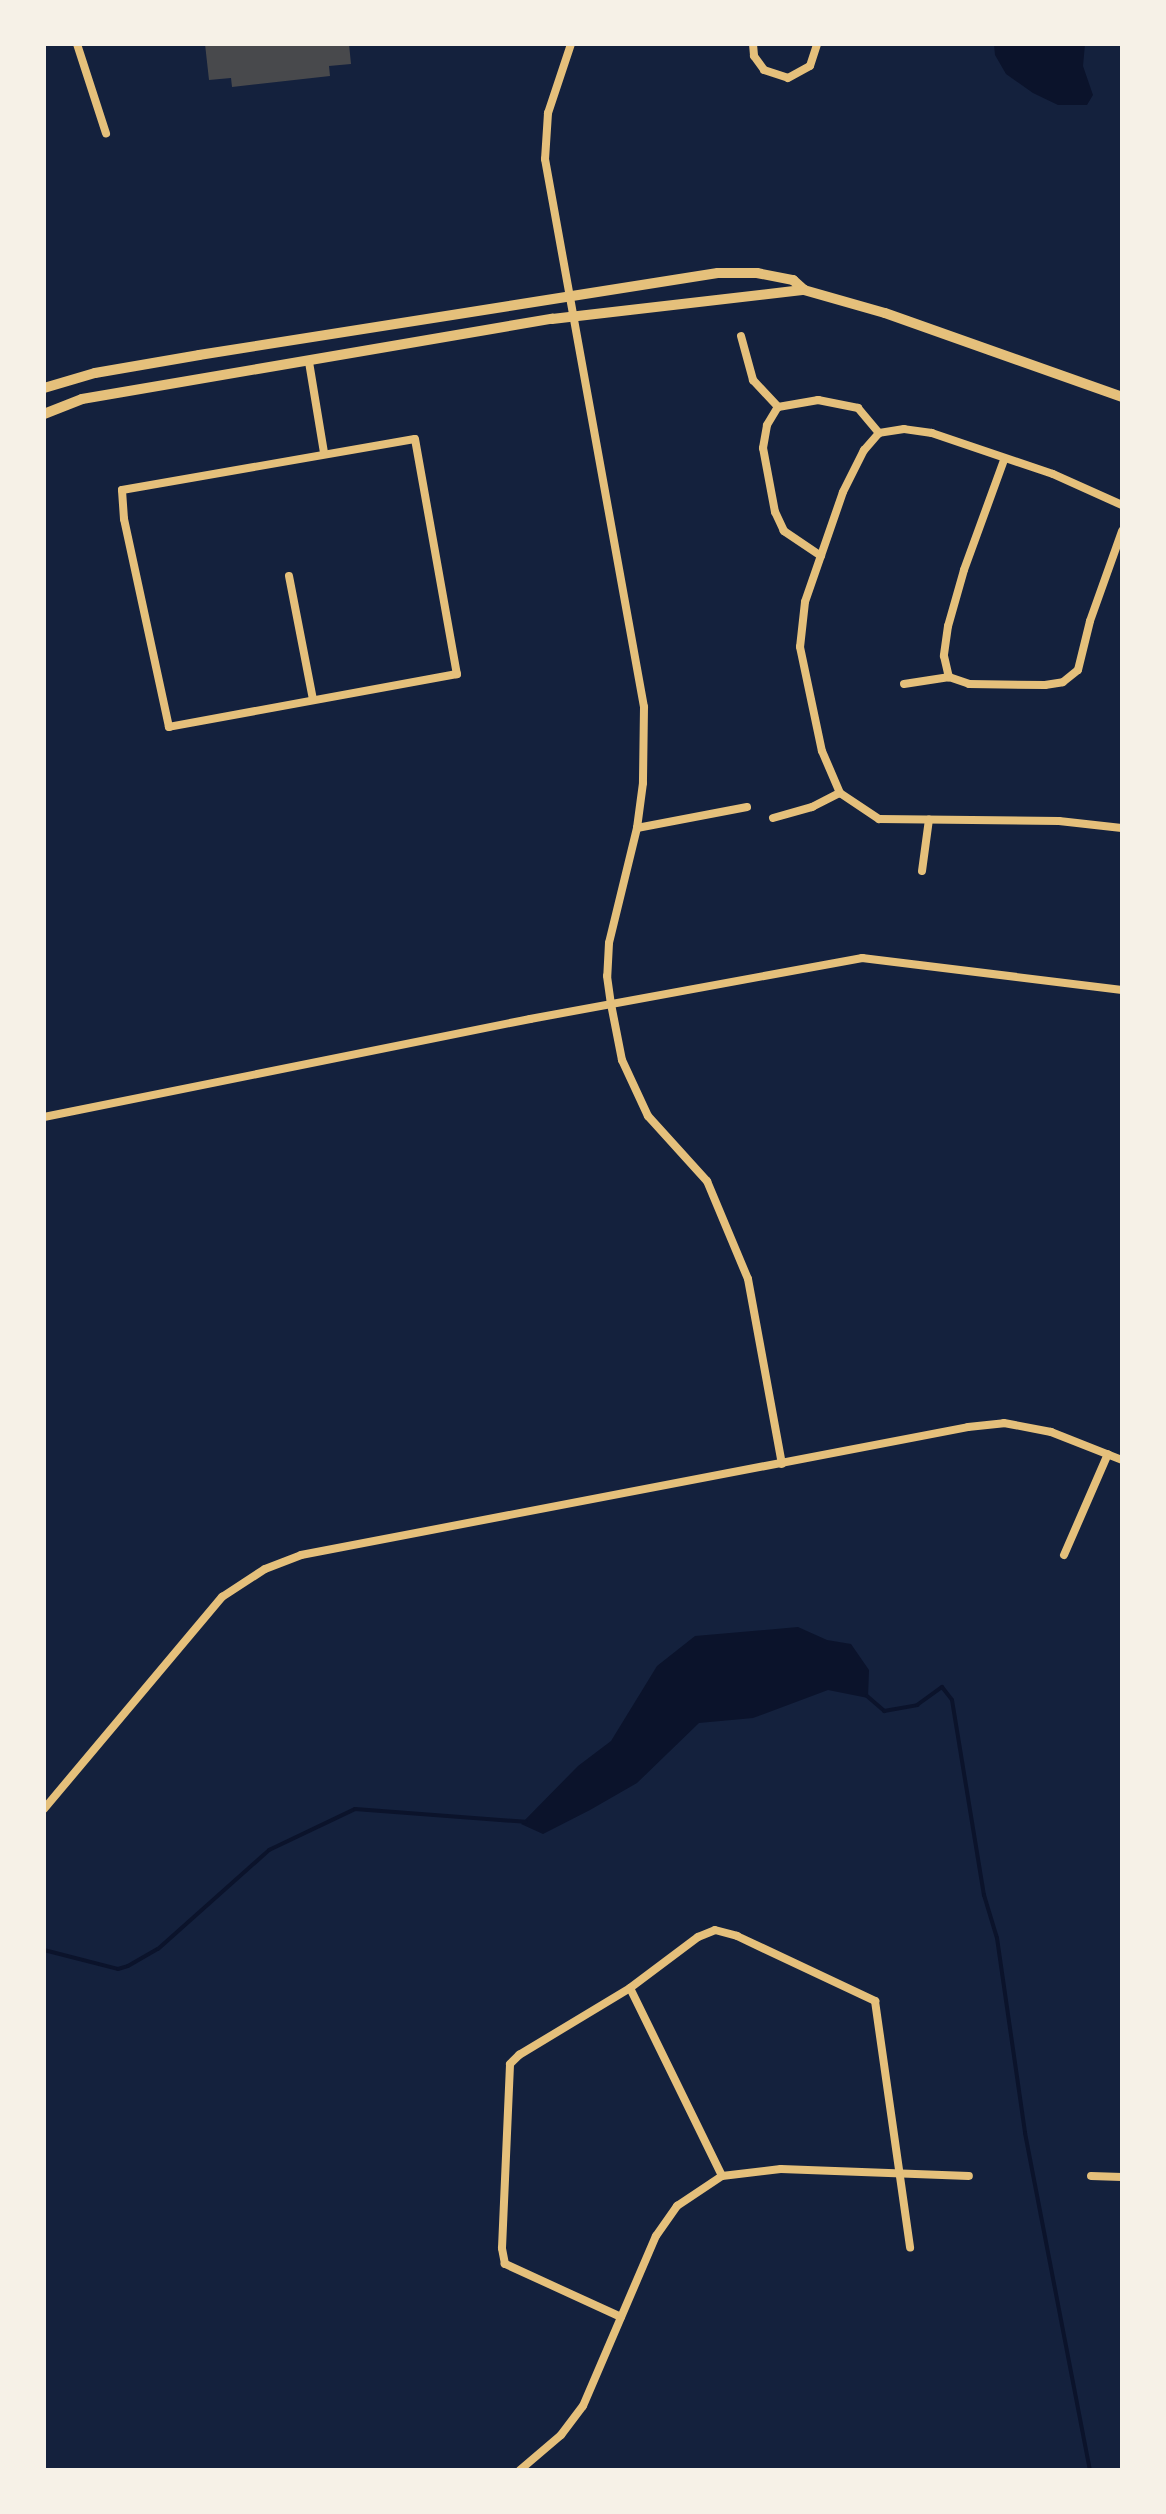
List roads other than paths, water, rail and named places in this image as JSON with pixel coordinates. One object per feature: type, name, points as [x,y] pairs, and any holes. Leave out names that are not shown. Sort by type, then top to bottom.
[{"type":"street","points":[[77,44],[106,133]]},
{"type":"street","points":[[571,44],[548,113],[545,159],[644,707],[643,783],[637,828],[609,943],[607,976],[611,1004],[619,1051],[641,1103],[648,1116],[707,1181],[748,1279],[782,1464]]},
{"type":"street","points":[[753,44],[754,56],[764,70],[788,78],[810,66],[817,44]]},
{"type":"street","points":[[44,388],[107,371],[571,294],[718,273],[757,273],[793,280],[804,290]]},
{"type":"street","points":[[44,414],[82,399],[574,316],[804,290],[885,313],[1122,397]]},
{"type":"street","points":[[741,336],[753,380],[778,407]]},
{"type":"street","points":[[309,362],[324,453]]},
{"type":"street","points":[[821,556],[784,531],[775,512],[763,448],[767,425],[778,407],[818,400],[858,408],[879,433]]},
{"type":"street","points":[[1122,505],[1053,474],[1004,460],[932,433],[904,429],[879,433],[864,450],[843,492],[805,602],[800,647],[822,751],[840,793],[879,819],[1059,821],[1122,828]]},
{"type":"street","points":[[415,439],[457,674],[169,727],[124,519],[122,490],[324,453],[415,439]]},
{"type":"street","points":[[949,677],[944,656],[948,626],[964,570],[1004,460]]},
{"type":"street","points":[[904,684],[949,677],[969,684],[1045,685],[1063,682],[1078,670],[1090,621],[1122,531]]},
{"type":"street","points":[[289,576],[313,700]]},
{"type":"street","points":[[773,818],[812,807],[840,793]]},
{"type":"street","points":[[637,828],[747,807]]},
{"type":"street","points":[[922,871],[929,819]]},
{"type":"street","points":[[44,1117],[611,1004],[862,958],[1122,990]]},
{"type":"street","points":[[44,1809],[222,1597],[265,1569],[301,1555],[968,1427],[1004,1423],[1051,1432],[1122,1460]]},
{"type":"street","points":[[1064,1555],[1108,1454]]},
{"type":"street","points":[[621,2317],[505,2264],[502,2248],[510,2064],[519,2055],[630,1988],[698,1937],[715,1930],[737,1936],[875,2001],[910,2248]]},
{"type":"street","points":[[630,1988],[722,2176]]},
{"type":"street","points":[[520,2470],[561,2435],[583,2406],[656,2236],[677,2206],[722,2176],[781,2169],[900,2171],[969,2176]]},
{"type":"street","points":[[1091,2176],[1122,2177]]},
{"type":"water","points":[[994,44],[1085,44],[1083,66],[1093,95],[1087,105],[1058,105],[1033,93],[1006,74],[995,55]]},
{"type":"water","points":[[798,1627],[827,1640],[851,1644],[869,1670],[868,1698],[828,1690],[753,1718],[699,1723],[637,1783],[590,1810],[543,1834],[521,1824],[578,1766],[611,1741],[657,1666],[695,1636]]},
{"type":"waterway","points":[[867,1696],[884,1711],[917,1705],[942,1687],[952,1700],[984,1895],[997,1938],[1025,2133],[1090,2470]]},
{"type":"waterway","points":[[44,1950],[118,1969],[128,1966],[158,1949],[269,1850],[355,1809],[526,1822]]}]
